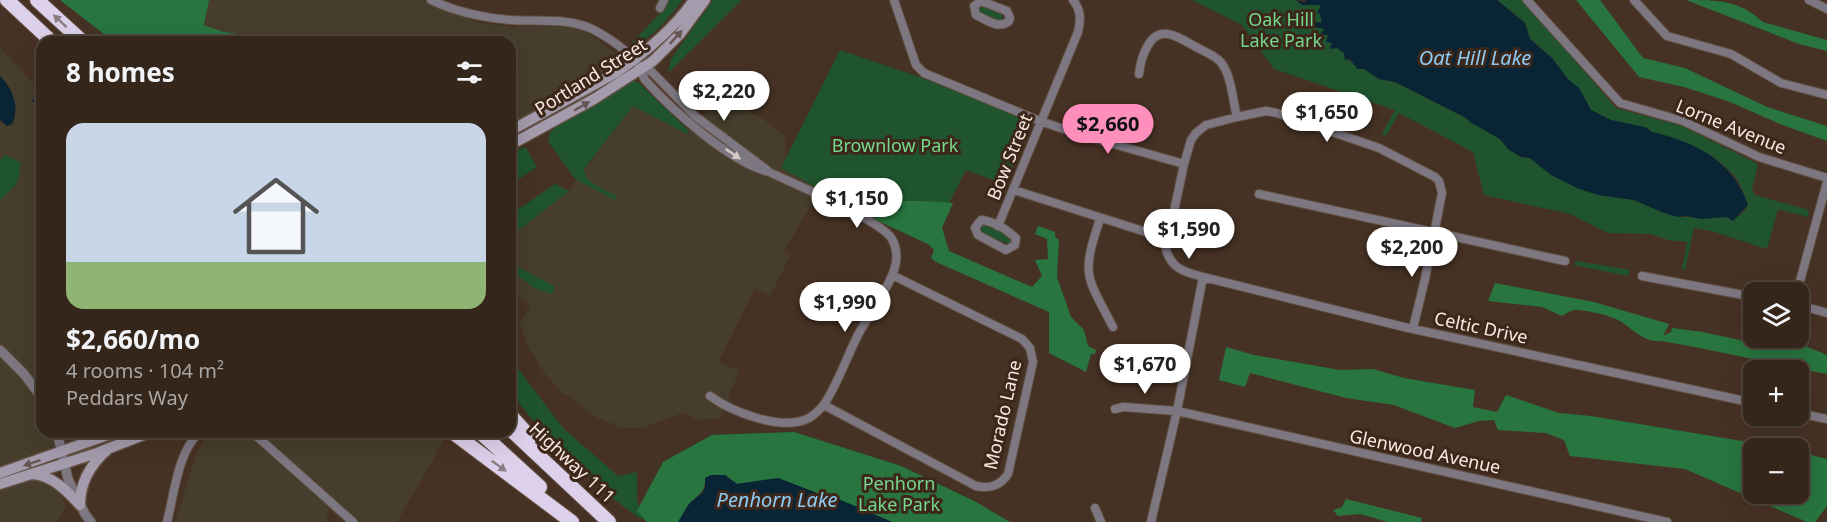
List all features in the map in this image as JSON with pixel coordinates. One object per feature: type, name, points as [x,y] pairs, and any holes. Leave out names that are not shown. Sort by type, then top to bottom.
[{"type":"highway","points":[[7,0],[44,36]]},
{"type":"highway","points":[[37,0],[76,36]]},
{"type":"highway","points":[[516,422],[584,497]]},
{"type":"highway","name":"Highway 111","points":[[516,435],[609,522]]},
{"type":"highway","points":[[460,438],[572,522]]},
{"type":"highway","points":[[487,438],[579,522]]},
{"type":"main road","name":"Portland Street","points":[[516,142],[594,99],[637,65],[694,0]]},
{"type":"main road","name":"Portland Street","points":[[516,128],[617,72],[652,61],[680,34],[705,0]]},
{"type":"main road","points":[[0,484],[29,474],[104,438]]},
{"type":"main road","points":[[0,473],[109,448],[135,438]]},
{"type":"main road","points":[[80,505],[85,480],[94,463],[109,448]]},
{"type":"main road","points":[[29,474],[41,475],[53,480],[80,505]]},
{"type":"street","points":[[431,0],[494,19],[568,22],[590,27],[614,41],[637,65],[643,78],[680,116],[733,155],[846,208],[891,237],[896,249],[896,262],[892,275],[858,336],[824,405],[809,418],[796,422],[778,423],[720,404],[710,396]]},
{"type":"street","points":[[894,0],[916,65],[924,73],[1040,121],[1184,164]]},
{"type":"street","name":"Bow Street","points":[[998,226],[1078,32],[1081,17],[1079,9],[1072,0]]},
{"type":"street","name":"Lorne Avenue","points":[[1527,0],[1620,103],[1683,121],[1759,157],[1827,180]]},
{"type":"street","points":[[1634,0],[1667,36],[1731,54],[1781,83],[1827,95]]},
{"type":"street","points":[[1809,0],[1827,9]]},
{"type":"street","points":[[1139,74],[1142,56],[1155,35],[1168,34],[1178,38],[1214,57],[1224,66],[1237,117]]},
{"type":"street","points":[[1014,190],[1168,239],[1191,140],[1201,128],[1266,111],[1379,148],[1430,173],[1439,181],[1442,193],[1413,328]]},
{"type":"street","points":[[1800,282],[1827,180]]},
{"type":"street","points":[[1259,194],[1565,261]]},
{"type":"street","points":[[1100,219],[1090,248],[1087,268],[1089,282],[1113,327]]},
{"type":"street","name":"Bow Street","points":[[981,220],[998,226],[1016,238],[1015,245],[1006,249],[978,235],[975,228],[981,220]]},
{"type":"street","name":"Celtic Drive","points":[[1168,239],[1166,249],[1176,268],[1203,277],[1413,328],[1743,401]]},
{"type":"street","name":"Morado Lane","points":[[824,405],[976,486],[990,488],[1003,481],[1008,474],[1033,362],[1030,348],[1022,339],[892,275]]},
{"type":"street","points":[[1642,276],[1743,295]]},
{"type":"street","points":[[1151,522],[1177,411],[1203,277]]},
{"type":"street","points":[[1809,309],[1827,313]]},
{"type":"street","points":[[0,350],[36,390]]},
{"type":"street","name":"Glenwood Avenue","points":[[1115,409],[1123,406],[1177,411],[1667,522]]},
{"type":"street","points":[[1809,415],[1827,419]]},
{"type":"street","points":[[59,438],[67,476],[80,505],[91,522]]},
{"type":"street","points":[[167,522],[185,453],[193,438]]},
{"type":"street","points":[[259,438],[353,522]]},
{"type":"street","points":[[1095,508],[1101,522]]},
{"type":"shaded area","points":[[209,0],[423,0],[480,23],[516,27],[563,26],[587,32],[633,67],[609,83],[516,134],[516,36],[254,36],[224,32],[204,24]]},
{"type":"shaded area","points":[[0,48],[36,86],[36,438],[74,438],[0,467]]},
{"type":"shaded area","points":[[726,98],[763,119],[785,136],[786,157],[781,168],[816,188],[816,197],[784,251],[790,256],[770,296],[755,289],[718,362],[740,371],[728,397],[731,399],[721,418],[699,420],[682,413],[642,428],[618,428],[582,407],[570,396],[563,394],[546,375],[529,349],[519,325],[530,305],[516,296],[516,232],[569,191],[633,105],[687,134],[698,119]]},
{"type":"shaded area","points":[[206,438],[445,439],[397,522],[343,522],[329,509],[326,522],[175,522],[197,452]]},
{"type":"shaded area","points":[[37,478],[59,492],[66,506],[58,520],[55,522],[0,522],[0,490]]},
{"type":"green space","points":[[60,0],[209,0],[204,25],[224,32],[254,36],[106,36]]},
{"type":"green space","points":[[667,0],[682,0],[660,26],[633,47],[631,44],[661,12]]},
{"type":"green space","points":[[713,0],[742,0],[668,73],[671,59]]},
{"type":"green space","name":"Oak Hill Lake Park","points":[[1192,0],[1296,0],[1302,5],[1319,5],[1317,12],[1322,22],[1318,22],[1313,28],[1324,28],[1325,34],[1328,35],[1327,42],[1333,43],[1333,49],[1337,48],[1344,53],[1344,58],[1379,79],[1395,82],[1466,118],[1500,139],[1508,149],[1521,157],[1530,158],[1551,175],[1577,188],[1598,195],[1634,200],[1664,213],[1681,217],[1736,218],[1741,214],[1748,205],[1738,181],[1729,170],[1709,155],[1676,139],[1649,129],[1611,120],[1591,110],[1579,88],[1530,39],[1525,23],[1497,0],[1523,0],[1616,108],[1682,126],[1758,164],[1752,190],[1755,195],[1809,210],[1808,217],[1778,209],[1767,249],[1711,231],[1694,228],[1685,270],[1682,270],[1687,242],[1668,240],[1650,234],[1608,233],[1570,214],[1484,195],[1473,152],[1399,113],[1386,136],[1382,134],[1395,110],[1274,69],[1242,25]]},
{"type":"green space","points":[[1576,0],[1600,0],[1643,58],[1685,68],[1767,107],[1827,126],[1827,141],[1730,102],[1684,87],[1639,77]]},
{"type":"green space","points":[[1686,0],[1708,0],[1737,5],[1763,22],[1827,40],[1827,51],[1799,44]]},
{"type":"green space","points":[[979,5],[1002,14],[1004,21],[985,17],[976,9]]},
{"type":"green space","name":"Brownlow Park","points":[[840,50],[925,79],[1029,121],[1030,125],[1006,185],[966,170],[928,244],[874,219],[781,168]]},
{"type":"green space","points":[[632,81],[638,82],[689,131],[687,134],[633,106],[584,169],[592,182],[617,196],[615,200],[575,179],[548,141],[549,134],[554,128]]},
{"type":"green space","points":[[524,147],[527,149],[537,167],[516,181],[516,150]]},
{"type":"green space","points":[[5,155],[20,162],[20,170],[16,184],[0,200],[0,160]]},
{"type":"green space","points":[[555,184],[569,191],[516,232],[516,211]]},
{"type":"green space","points":[[881,201],[953,203],[942,228],[949,251],[1032,287],[1042,276],[1035,260],[1048,259],[1047,239],[1035,234],[1038,226],[1055,232],[1055,237],[1059,240],[1057,277],[1071,317],[1084,330],[1088,346],[1096,350],[1095,354],[1091,354],[1086,372],[1049,353],[1049,312],[936,262],[931,258],[934,250],[928,244],[874,219]]},
{"type":"green space","points":[[985,224],[1012,239],[1009,244],[982,233],[981,226]]},
{"type":"green space","points":[[1576,261],[1630,270],[1628,276],[1574,265]]},
{"type":"green space","points":[[516,266],[554,286],[555,289],[551,294],[534,288],[516,274]]},
{"type":"green space","points":[[1495,283],[1594,302],[1669,324],[1663,336],[1671,332],[1672,328],[1743,341],[1743,348],[1785,350],[1786,348],[1809,348],[1827,355],[1827,374],[1809,370],[1809,360],[1758,360],[1654,341],[1616,319],[1583,310],[1574,310],[1562,316],[1542,307],[1488,301]]},
{"type":"green space","points":[[1226,347],[1254,355],[1340,370],[1373,369],[1404,378],[1475,390],[1473,407],[1497,412],[1506,395],[1559,413],[1591,416],[1743,441],[1743,494],[1685,469],[1570,456],[1564,440],[1546,433],[1498,430],[1494,420],[1479,421],[1455,428],[1394,405],[1346,398],[1250,373],[1245,387],[1219,380]]},
{"type":"green space","name":"Penhorn Lake Park","points":[[516,366],[563,428],[618,476],[637,472],[639,507],[663,462],[712,435],[794,432],[901,466],[976,502],[1010,522],[892,522],[881,516],[711,475],[678,522],[647,522],[608,495],[529,416],[516,399]]},
{"type":"green space","name":"Penhorn Lake Park","points":[[794,432],[901,466],[976,502],[1010,522],[892,522],[836,498],[830,498],[778,478],[737,484],[719,475],[705,479],[702,491],[689,504],[678,522],[647,522],[637,511],[663,462],[712,435]]},
{"type":"green space","points":[[1809,454],[1827,459],[1827,506],[1815,522],[1807,522],[1766,504],[1809,504]]},
{"type":"green space","points":[[1346,499],[1422,518],[1421,522],[1388,522],[1360,514],[1338,516],[1333,510],[1342,507]]},
{"type":"water","name":"Oat Hill Lake","points":[[1296,0],[1304,2],[1307,0],[1497,0],[1525,23],[1530,39],[1552,58],[1568,79],[1579,88],[1591,110],[1611,120],[1645,127],[1652,132],[1698,148],[1723,165],[1733,176],[1748,205],[1733,221],[1727,217],[1701,219],[1678,217],[1634,200],[1598,195],[1577,188],[1551,175],[1530,158],[1521,157],[1508,149],[1500,139],[1466,118],[1395,82],[1379,79],[1364,69],[1357,69],[1350,59],[1345,60],[1344,53],[1337,48],[1331,49],[1334,62],[1330,46],[1333,43],[1326,42],[1328,35],[1320,34],[1325,29],[1310,26],[1316,22],[1322,23],[1320,14],[1317,12],[1320,5],[1302,5]]},
{"type":"water","points":[[0,76],[12,92],[15,105],[12,124],[7,126],[0,120]]},
{"type":"water","name":"Penhorn Lake","points":[[711,475],[725,475],[737,484],[778,478],[830,498],[836,498],[892,522],[678,522],[689,504],[703,492],[705,478]]},
{"type":"waterway","points":[[33,101],[36,98]]}]
